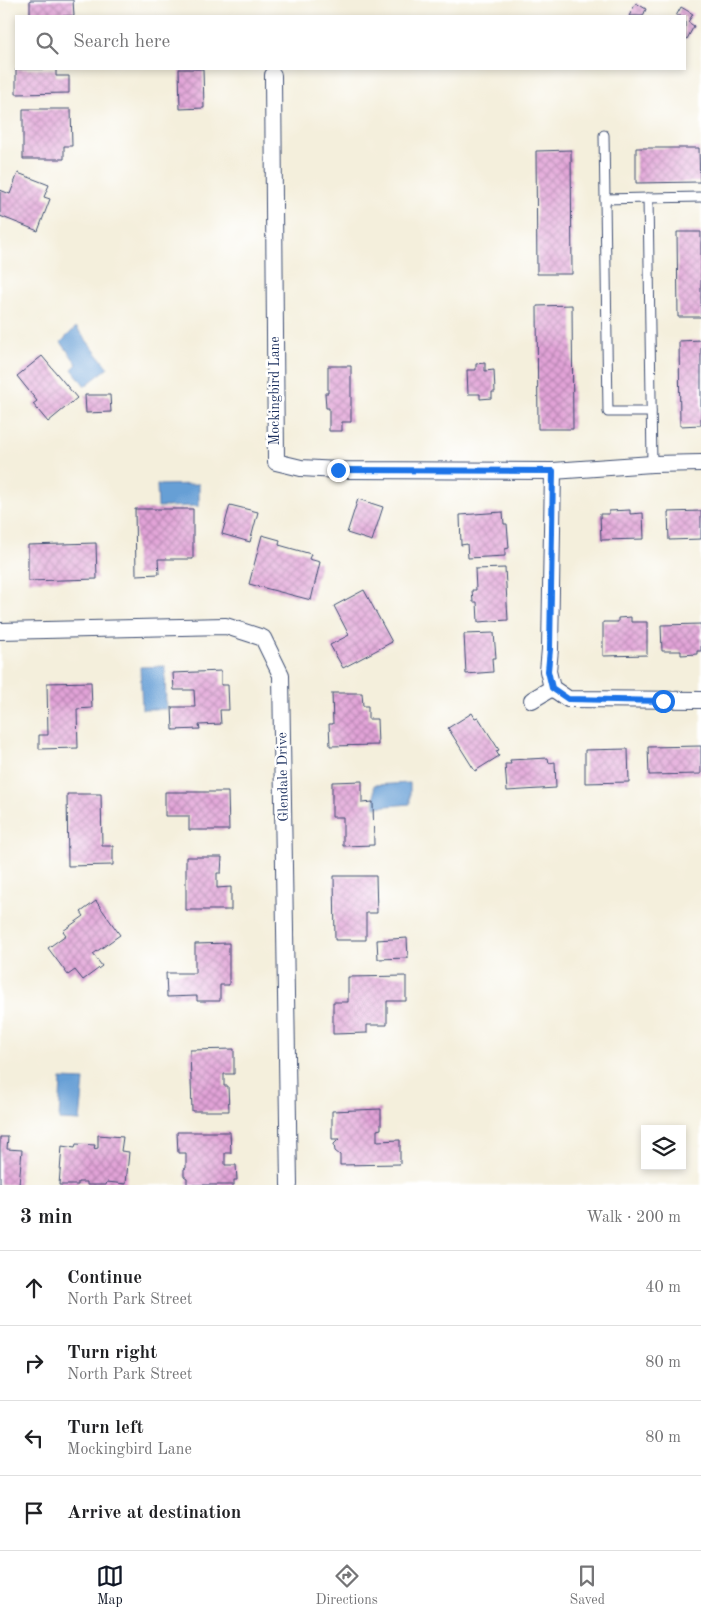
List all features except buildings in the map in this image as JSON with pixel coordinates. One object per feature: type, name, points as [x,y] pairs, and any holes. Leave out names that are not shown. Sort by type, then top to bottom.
[{"type":"street","name":"Mockingbird Lane","points":[[273,75],[276,462],[301,468],[338,470],[553,471],[652,464],[701,463]]},
{"type":"street","points":[[553,471],[548,671],[552,688],[568,699],[701,700]]},
{"type":"street","name":"Glendale Drive","points":[[0,631],[226,626],[263,638],[281,675],[289,1185]]},
{"type":"street","points":[[532,700],[552,688]]},
{"type":"lane","points":[[604,135],[608,412],[651,412]]},
{"type":"lane","points":[[605,199],[701,197]]},
{"type":"lane","points":[[648,198],[652,464]]},
{"type":"water","points":[[76,327],[108,368],[85,386],[72,369],[77,364],[61,342]]},
{"type":"water","points":[[199,484],[199,506],[158,507],[157,485]]},
{"type":"water","points":[[165,666],[166,709],[142,709],[140,667]]},
{"type":"water","points":[[410,783],[410,804],[375,807],[374,785]]},
{"type":"water","points":[[61,1079],[84,1080],[80,1121],[59,1120]]},
{"type":"route","points":[[338,470],[553,471],[548,671],[552,688],[568,699],[663,701]]}]
